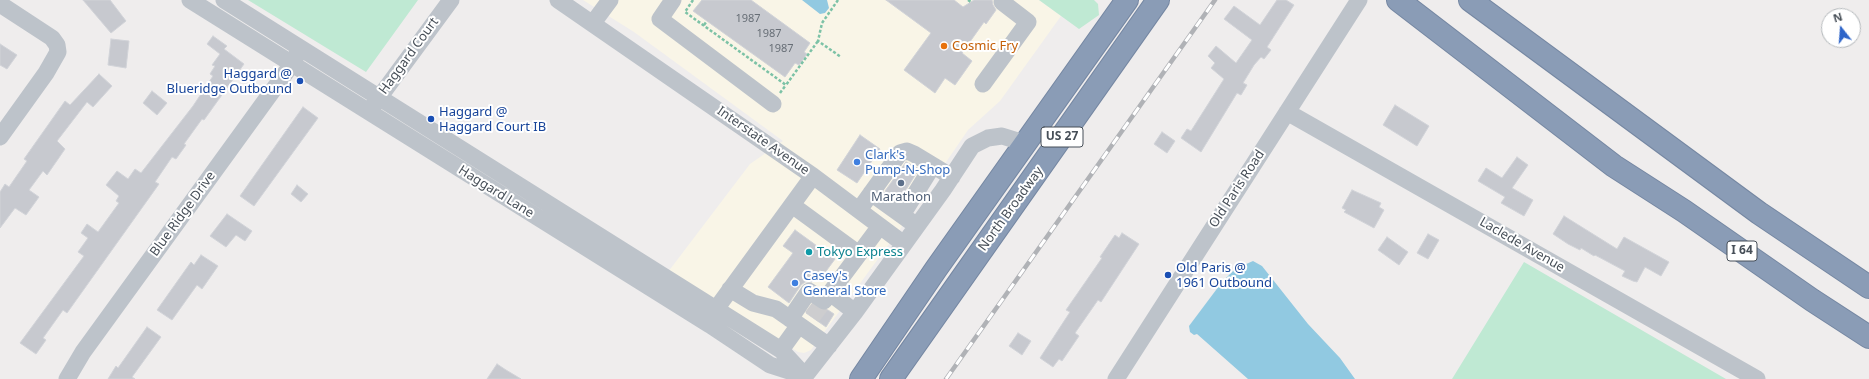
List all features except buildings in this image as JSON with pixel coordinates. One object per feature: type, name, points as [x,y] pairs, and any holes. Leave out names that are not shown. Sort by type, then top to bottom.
[{"type":"highway","name":"North Broadway","points":[[861,379],[936,269],[1025,146],[1127,0]]},
{"type":"highway","points":[[1470,0],[1759,213],[1869,287]]},
{"type":"highway","name":"I 64","points":[[1400,2],[1614,166],[1684,210],[1812,300],[1869,337]]},
{"type":"highway","name":"North Broadway","points":[[891,379],[1149,3]]},
{"type":"street","name":"Haggard Lane","points":[[190,0],[368,113],[721,332],[770,365],[807,378]]},
{"type":"street","name":"Haggard Court","points":[[368,113],[451,0]]},
{"type":"street","name":"Interstate Avenue","points":[[558,0],[814,176],[904,244]]},
{"type":"street","points":[[592,23],[610,0]]},
{"type":"street","points":[[673,0],[660,19],[773,104]]},
{"type":"street","name":"Old Paris Road","points":[[1116,379],[1359,0]]},
{"type":"street","points":[[983,84],[1028,22],[1002,2]]},
{"type":"street","name":"Haggard Lane","points":[[228,3],[781,350],[807,378]]},
{"type":"street","points":[[222,21],[228,3]]},
{"type":"street","points":[[0,4],[52,38],[57,45],[58,52],[46,73],[0,137]]},
{"type":"street","name":"Blue Ridge Drive","points":[[67,379],[83,352],[292,64],[300,48]]},
{"type":"street","name":"Laclede Avenue","points":[[1287,112],[1757,379]]},
{"type":"street","points":[[807,378],[952,177],[972,146],[980,142],[1002,136],[1018,141],[1025,146]]},
{"type":"street","points":[[859,210],[900,153],[907,151],[914,154],[952,177]]},
{"type":"street","points":[[474,178],[484,163]]},
{"type":"street","points":[[902,215],[932,166]]},
{"type":"street","points":[[716,309],[814,176]]},
{"type":"street","points":[[871,193],[917,226]]},
{"type":"street","points":[[792,205],[859,254]]},
{"type":"street","points":[[544,222],[553,207]]},
{"type":"street","points":[[781,350],[880,226]]},
{"type":"street","points":[[641,282],[650,268]]},
{"type":"street","points":[[730,289],[753,303],[776,309],[812,312],[855,312]]},
{"type":"street","points":[[812,312],[829,346]]},
{"type":"street","points":[[721,332],[730,318]]},
{"type":"path","points":[[693,0],[685,12],[786,85],[818,41],[822,23],[837,0]]},
{"type":"path","points":[[704,25],[707,21]]},
{"type":"path","points":[[818,41],[841,58]]},
{"type":"shaded area","points":[[583,0],[1039,0],[1061,16],[1000,101],[968,130],[903,225],[811,350],[804,353],[798,352],[668,272],[750,164],[783,141],[634,32]]},
{"type":"green space","points":[[248,0],[418,0],[366,72]]},
{"type":"green space","points":[[1039,0],[1094,0],[1098,4],[1099,15],[1079,29]]},
{"type":"green space","points":[[1524,262],[1726,379],[1452,379]]},
{"type":"water","points":[[802,0],[827,0],[829,8],[825,13],[820,14]]},
{"type":"water","points":[[1253,261],[1262,266],[1308,324],[1340,358],[1355,379],[1248,379],[1197,334],[1194,335],[1190,332],[1189,326],[1222,282],[1235,269]]},
{"type":"tunnel","points":[[812,317],[821,305]]},
{"type":"railway","points":[[946,379],[1215,0]]},
{"type":"place","name":"Cosmic Fry","points":[[944,46]]},
{"type":"place","name":"Haggard @ Blueridge Outbound","points":[[300,81]]},
{"type":"place","name":"Haggard @ Haggard Court IB","points":[[431,119]]},
{"type":"place","name":"Clark's Pump-N-Shop","points":[[857,162]]},
{"type":"place","name":"Marathon","points":[[901,183]]},
{"type":"place","name":"Tokyo Express","points":[[809,252]]},
{"type":"place","name":"Old Paris @ 1961 Outbound","points":[[1168,275]]},
{"type":"place","name":"Casey's General Store","points":[[795,283]]}]
